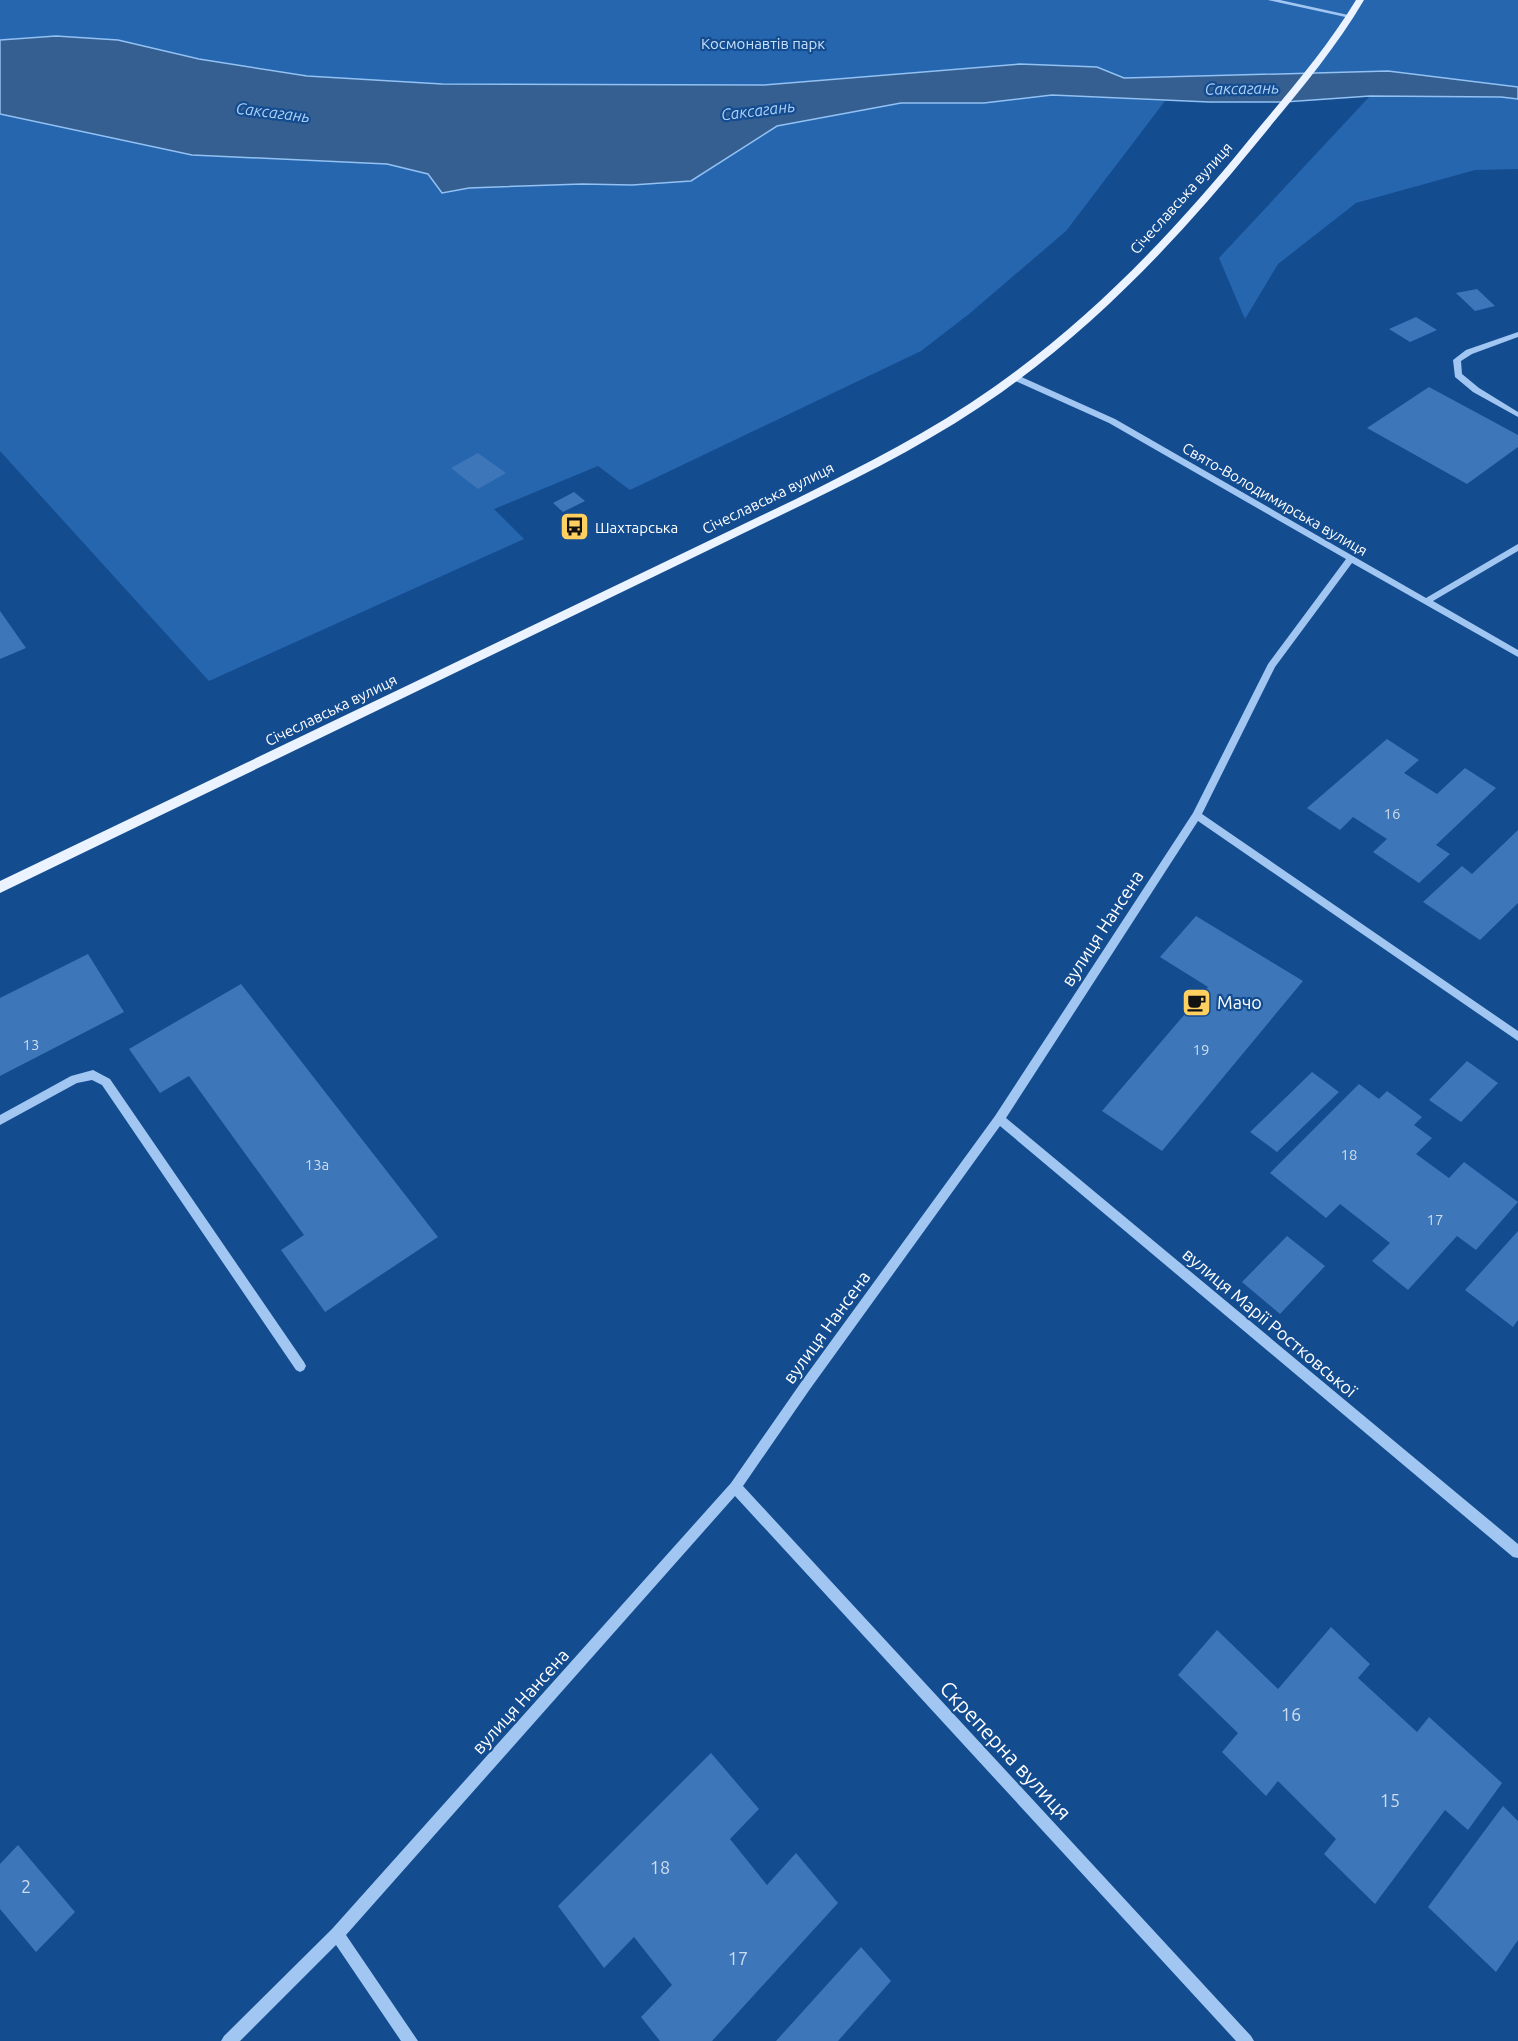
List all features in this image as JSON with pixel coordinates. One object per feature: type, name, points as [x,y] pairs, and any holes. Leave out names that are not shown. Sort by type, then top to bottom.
[{"type":"main road","name":"Січеславська вулиця","points":[[0,887],[771,516],[878,463],[950,422],[1055,345],[1123,286],[1188,220],[1317,64],[1360,0]]},
{"type":"street","points":[[1271,0],[1350,16]]},
{"type":"street","points":[[1518,334],[1469,352],[1457,360],[1458,375],[1476,390],[1518,414]]},
{"type":"street","name":"Свято-Володимирська вулиця","points":[[1014,377],[1112,421],[1518,654]]},
{"type":"street","points":[[1427,601],[1518,547]]},
{"type":"street","name":"вулиця Нансена","points":[[229,2041],[337,1934],[735,1487],[999,1119],[1197,815],[1271,666],[1351,558]]},
{"type":"street","points":[[1197,815],[1518,1037]]},
{"type":"street","points":[[0,1119],[75,1079],[93,1075],[106,1082],[300,1366]]},
{"type":"street","name":"вулиця Марії Ростковської","points":[[999,1119],[1518,1552]]},
{"type":"street","name":"Скреперна вулиця","points":[[735,1487],[1246,2041]]},
{"type":"street","points":[[337,1934],[410,2041]]},
{"type":"green space","name":"Космонавтів парк","points":[[0,0],[1518,0],[1518,87],[1124,78],[1097,67],[1020,64],[764,85],[442,84],[307,76],[199,59],[118,40],[56,36],[0,40]]},
{"type":"green space","points":[[1052,95],[1165,101],[1066,231],[969,314],[921,351],[630,490],[598,466],[494,509],[524,539],[209,681],[0,451],[0,114],[192,155],[387,164],[429,174],[442,193],[469,188],[582,184],[632,185],[691,181],[777,126],[901,103],[984,103]]},
{"type":"green space","points":[[1370,96],[1518,99],[1518,169],[1475,170],[1356,203],[1278,264],[1245,319],[1219,258]]},
{"type":"water","name":"Саксагань","points":[[56,36],[118,40],[199,59],[307,76],[442,84],[764,85],[1020,64],[1097,67],[1124,78],[1388,71],[1518,87],[1518,99],[1370,96],[1284,102],[1209,102],[1052,95],[984,103],[901,103],[777,126],[691,181],[632,185],[582,184],[469,188],[442,193],[428,174],[387,164],[192,155],[0,114],[0,40]]},
{"type":"building","points":[[1477,289],[1495,306],[1475,311],[1456,293]]},
{"type":"building","points":[[1416,317],[1437,330],[1410,342],[1389,329]]},
{"type":"building","points":[[1429,387],[1518,435],[1518,447],[1467,484],[1367,428]]},
{"type":"building","points":[[478,453],[506,473],[478,489],[451,468]]},
{"type":"building","points":[[574,492],[585,501],[563,512],[553,503]]},
{"type":"building","points":[[0,611],[26,648],[0,659]]},
{"type":"building","points":[[1387,739],[1419,760],[1404,773],[1437,794],[1465,768],[1496,788],[1436,845],[1450,854],[1419,883],[1373,852],[1387,839],[1353,817],[1340,830],[1307,808]]},
{"type":"building","points":[[1518,830],[1518,903],[1480,940],[1423,902],[1462,866],[1472,874]]},
{"type":"building","points":[[1196,916],[1303,981],[1162,1151],[1102,1111],[1208,987],[1160,957]]},
{"type":"building","points":[[88,954],[124,1012],[0,1076],[0,998]]},
{"type":"building","points":[[241,984],[438,1237],[325,1312],[281,1250],[304,1235],[189,1076],[160,1093],[129,1049]]},
{"type":"building","points":[[1467,1061],[1498,1083],[1461,1122],[1429,1100]]},
{"type":"building","points":[[1312,1072],[1339,1092],[1277,1152],[1250,1132]]},
{"type":"building","points":[[1359,1084],[1379,1099],[1387,1091],[1422,1117],[1414,1125],[1432,1138],[1416,1154],[1449,1178],[1464,1162],[1518,1202],[1476,1250],[1457,1236],[1408,1290],[1372,1261],[1390,1243],[1340,1204],[1326,1218],[1270,1173]]},
{"type":"building","points":[[1518,1231],[1518,1320],[1513,1327],[1465,1290]]},
{"type":"building","points":[[1287,1236],[1325,1266],[1280,1314],[1242,1282]]},
{"type":"building","points":[[1331,1627],[1370,1664],[1358,1678],[1417,1732],[1429,1717],[1502,1783],[1468,1830],[1445,1810],[1375,1904],[1324,1854],[1336,1839],[1278,1781],[1266,1796],[1222,1752],[1238,1733],[1178,1675],[1217,1630],[1278,1689]]},
{"type":"building","points":[[711,1753],[759,1809],[730,1839],[767,1885],[796,1853],[838,1903],[712,2041],[660,2041],[641,2017],[672,1985],[634,1937],[604,1968],[558,1906]]},
{"type":"building","points":[[1503,1806],[1518,1821],[1518,1940],[1496,1972],[1428,1907]]},
{"type":"building","points":[[18,1845],[75,1912],[36,1952],[0,1909],[0,1864]]},
{"type":"building","points":[[861,1947],[891,1981],[838,2041],[776,2041]]},
{"type":"place","name":"Шахтарська","points":[[574,527]]},
{"type":"place","name":"Мачо","points":[[1196,1002]]}]
